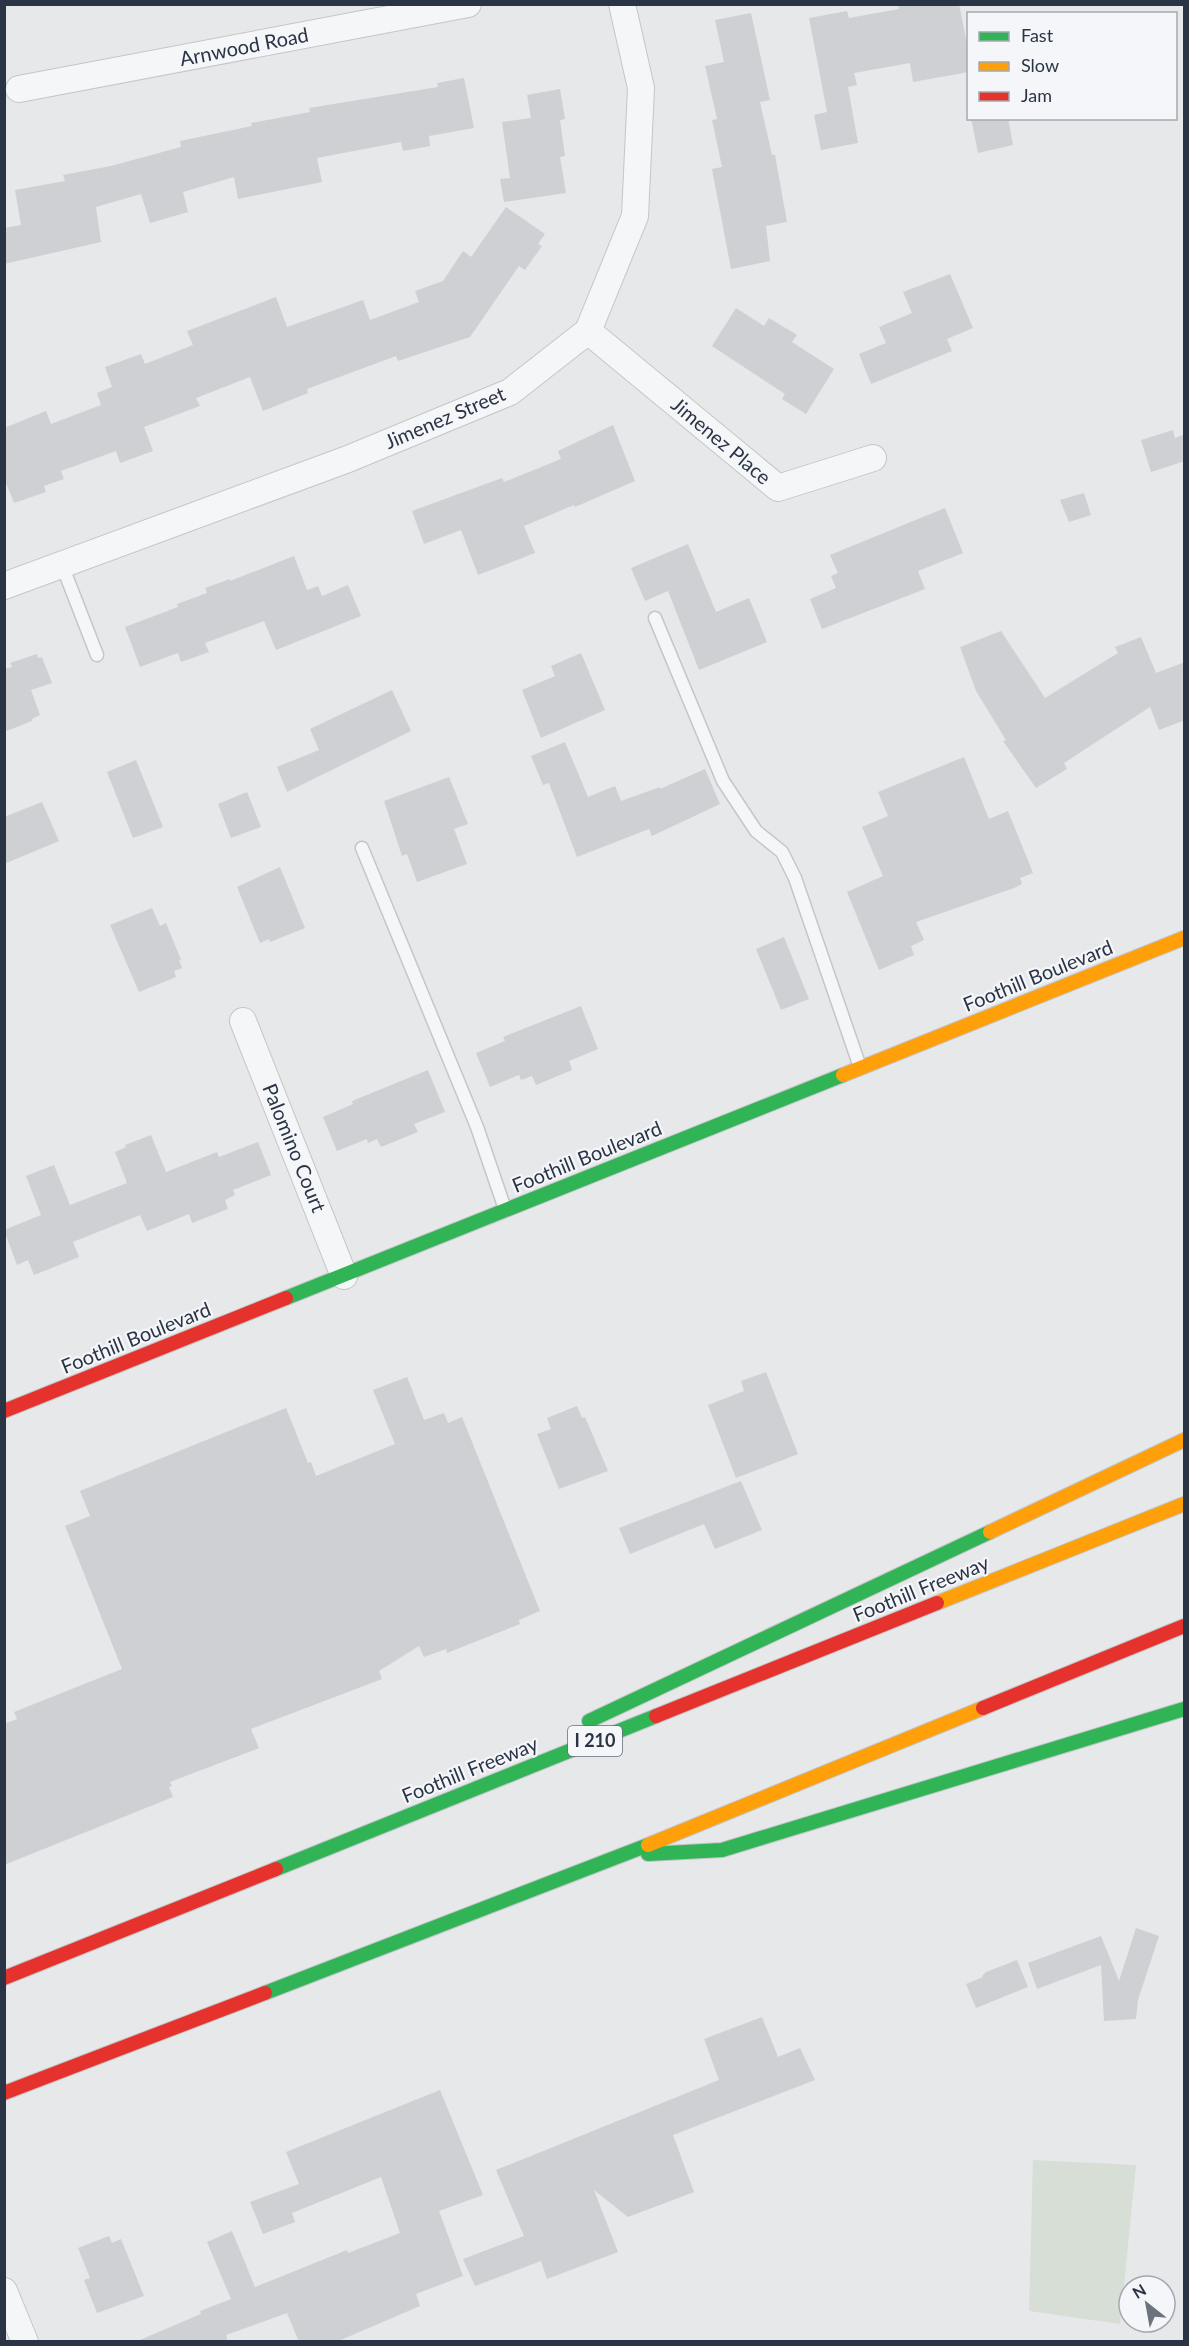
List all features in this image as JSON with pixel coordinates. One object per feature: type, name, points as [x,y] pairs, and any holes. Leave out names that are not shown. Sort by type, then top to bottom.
[{"type":"main road","name":"Foothill Boulevard","points":[[4,1411],[1185,938]]},
{"type":"main road","points":[[575,1728],[1185,1440]]},
{"type":"main road","name":"Foothill Freeway","points":[[4,1978],[1185,1504]]},
{"type":"main road","points":[[4,2093],[623,1856],[1185,1626]]},
{"type":"main road","points":[[623,1856],[722,1850],[1185,1709]]},
{"type":"main road","points":[[275,1869],[490,1768]]},
{"type":"street","name":"Arnwood Road","points":[[19,90],[468,4]]},
{"type":"street","name":"Jimenez Street","points":[[4,586],[348,459],[510,392],[588,331],[635,216],[641,88],[622,4]]},
{"type":"street","name":"Jimenez Place","points":[[588,331],[778,488],[873,458]]},
{"type":"street","name":"Palomino Court","points":[[243,1021],[344,1276]]},
{"type":"street","points":[[4,2290],[25,2342]]},
{"type":"lane","points":[[62,565],[97,655]]},
{"type":"lane","points":[[654,618],[723,781],[756,831],[782,852],[795,878],[860,1068]]},
{"type":"lane","points":[[362,848],[477,1127],[505,1211]]},
{"type":"shaded area","points":[[1033,2160],[1136,2165],[1125,2274],[1117,2274],[1117,2324],[1029,2311]]},
{"type":"building","points":[[898,4],[959,4],[967,44],[967,72],[913,82],[910,63],[854,73],[857,85],[848,87],[858,143],[821,150],[814,115],[827,112],[809,18],[847,11],[849,18],[899,9]]},
{"type":"building","points":[[751,13],[770,100],[760,102],[772,155],[775,155],[787,222],[766,226],[770,261],[731,269],[712,169],[722,167],[712,120],[717,119],[705,66],[724,62],[715,20]]},
{"type":"building","points":[[464,78],[474,128],[429,136],[430,146],[403,151],[401,142],[317,158],[322,182],[238,199],[234,177],[183,192],[188,212],[150,223],[141,194],[96,207],[101,242],[4,264],[4,228],[21,225],[15,190],[65,181],[63,175],[111,166],[181,147],[180,141],[252,126],[251,123],[310,112],[309,108],[438,87],[437,83]]},
{"type":"building","points":[[560,89],[565,119],[560,120],[565,156],[560,157],[566,193],[504,202],[500,179],[510,178],[502,122],[531,118],[527,95]]},
{"type":"building","points":[[971,120],[1008,120],[1013,145],[978,153]]},
{"type":"building","points":[[506,207],[545,234],[538,244],[542,246],[525,270],[519,266],[470,337],[398,361],[396,356],[307,389],[308,393],[263,411],[250,377],[196,398],[200,406],[144,427],[153,451],[120,463],[116,451],[61,471],[64,479],[44,486],[46,492],[14,503],[4,478],[4,428],[46,411],[51,424],[101,405],[97,393],[112,387],[105,367],[141,354],[145,364],[193,345],[187,331],[276,297],[287,327],[363,300],[370,320],[419,302],[415,291],[443,281],[463,251],[471,257]]},
{"type":"building","points":[[950,274],[973,328],[947,339],[952,351],[871,384],[859,354],[886,343],[879,327],[912,313],[903,292]]},
{"type":"building","points":[[736,308],[764,326],[769,318],[797,335],[792,342],[834,369],[806,414],[782,399],[785,394],[712,346]]},
{"type":"building","points":[[613,425],[635,481],[524,526],[535,553],[478,575],[461,530],[424,544],[412,511],[502,478],[504,482],[561,459],[558,451]]},
{"type":"building","points":[[1173,430],[1175,438],[1185,434],[1185,461],[1151,472],[1141,440]]},
{"type":"building","points":[[1084,493],[1091,515],[1069,522],[1060,500]]},
{"type":"building","points":[[945,508],[963,553],[918,571],[925,589],[822,629],[810,599],[836,588],[831,576],[838,573],[830,555]]},
{"type":"building","points":[[688,544],[716,612],[749,598],[767,642],[699,670],[668,591],[645,601],[631,568]]},
{"type":"building","points":[[294,556],[307,590],[318,586],[322,596],[348,585],[361,616],[276,650],[264,621],[205,643],[209,652],[181,662],[178,653],[140,667],[125,627],[178,607],[177,604],[207,593],[205,588],[230,579],[230,581]]},
{"type":"building","points":[[1001,631],[1045,698],[1118,653],[1115,647],[1141,637],[1156,673],[1185,662],[1185,720],[1159,730],[1150,707],[1064,763],[1067,769],[1036,788],[1003,741],[1006,740],[976,691],[960,647]]},
{"type":"building","points":[[581,653],[605,710],[541,738],[522,690],[555,676],[551,666]]},
{"type":"building","points":[[37,654],[38,658],[42,657],[52,683],[31,690],[40,715],[32,721],[4,732],[4,669],[12,667],[10,663]]},
{"type":"building","points":[[392,690],[411,731],[287,792],[277,767],[319,750],[310,729]]},
{"type":"building","points":[[565,742],[588,797],[615,786],[621,801],[660,787],[660,789],[705,769],[720,804],[652,836],[649,829],[577,857],[549,783],[543,785],[531,756]]},
{"type":"building","points":[[964,757],[989,819],[1008,811],[1033,873],[1020,878],[1022,884],[1014,888],[916,922],[924,940],[911,946],[914,955],[879,970],[847,892],[883,876],[862,827],[888,816],[878,792]]},
{"type":"building","points":[[136,760],[163,827],[133,838],[107,772]]},
{"type":"building","points":[[449,777],[468,824],[454,829],[467,864],[417,882],[407,854],[402,856],[384,801]]},
{"type":"building","points":[[247,792],[261,827],[231,838],[218,804]]},
{"type":"building","points":[[42,802],[59,841],[4,864],[4,817]]},
{"type":"building","points":[[280,867],[305,928],[270,942],[269,939],[260,943],[237,887]]},
{"type":"building","points":[[152,908],[160,926],[166,923],[182,968],[174,971],[176,977],[139,992],[110,925]]},
{"type":"building","points":[[784,937],[809,999],[781,1010],[756,949]]},
{"type":"building","points":[[581,1006],[598,1049],[569,1061],[572,1070],[536,1085],[532,1076],[521,1080],[519,1075],[490,1087],[476,1053],[505,1041],[503,1037]]},
{"type":"building","points":[[428,1070],[445,1112],[414,1124],[418,1132],[381,1147],[377,1139],[368,1143],[367,1139],[337,1151],[323,1117],[353,1104],[352,1101]]},
{"type":"building","points":[[151,1135],[166,1172],[217,1152],[219,1157],[258,1142],[271,1175],[233,1190],[235,1195],[225,1200],[228,1209],[192,1223],[189,1214],[147,1231],[140,1215],[73,1242],[79,1257],[34,1275],[28,1260],[17,1265],[4,1230],[41,1215],[26,1176],[54,1165],[70,1205],[127,1183],[115,1152],[126,1147],[125,1145]]},
{"type":"building","points":[[766,1372],[798,1454],[736,1478],[708,1405],[744,1391],[741,1381]]},
{"type":"building","points":[[407,1377],[424,1420],[444,1413],[448,1423],[462,1417],[540,1611],[519,1620],[520,1624],[447,1653],[446,1649],[424,1657],[419,1646],[379,1671],[382,1679],[251,1729],[259,1748],[170,1782],[172,1786],[169,1787],[173,1797],[4,1865],[4,1724],[17,1719],[14,1712],[122,1669],[65,1526],[90,1516],[80,1491],[286,1408],[308,1463],[311,1462],[316,1476],[395,1444],[373,1390]]},
{"type":"building","points":[[577,1406],[582,1418],[585,1417],[608,1471],[559,1489],[537,1434],[551,1429],[547,1418]]},
{"type":"building","points":[[741,1481],[762,1530],[715,1549],[704,1524],[630,1554],[619,1528]]},
{"type":"building","points":[[1136,1928],[1159,1936],[1138,2000],[1136,2019],[1104,2021],[1101,1965],[1037,1989],[1028,1963],[1101,1936],[1119,1981]]},
{"type":"building","points":[[1017,1960],[1028,1987],[976,2008],[966,1984],[983,1977],[986,1972]]},
{"type":"building","points":[[762,2017],[778,2057],[800,2048],[815,2080],[673,2135],[694,2192],[628,2217],[594,2190],[618,2252],[547,2279],[541,2261],[475,2286],[463,2259],[524,2236],[496,2170],[719,2080],[704,2039]]},
{"type":"building","points":[[440,2090],[483,2195],[439,2211],[463,2276],[416,2294],[420,2306],[336,2342],[299,2342],[287,2313],[226,2335],[228,2342],[135,2342],[231,2299],[207,2242],[232,2231],[255,2287],[347,2250],[348,2253],[400,2233],[381,2177],[292,2213],[295,2222],[263,2234],[250,2202],[299,2184],[286,2152]]},
{"type":"building","points":[[109,2236],[112,2243],[121,2239],[144,2296],[97,2313],[84,2280],[90,2278],[78,2248]]},
{"type":"traffic: fast","points":[[286,1298],[843,1075]]},
{"type":"traffic: fast","points":[[589,1721],[990,1532]]},
{"type":"traffic: fast","points":[[648,1854],[722,1850],[1184,1709]]},
{"type":"traffic: fast","points":[[276,1869],[656,1716]]},
{"type":"traffic: fast","points":[[265,1993],[648,1845]]},
{"type":"traffic: slow","points":[[843,1075],[1184,938]]},
{"type":"traffic: slow","points":[[990,1532],[1184,1440]]},
{"type":"traffic: slow","points":[[937,1603],[1184,1504]]},
{"type":"traffic: slow","points":[[648,1845],[983,1708]]},
{"type":"traffic: jam","points":[[4,1411],[286,1298]]},
{"type":"traffic: jam","points":[[656,1716],[937,1603]]},
{"type":"traffic: jam","points":[[983,1708],[1184,1626]]},
{"type":"traffic: jam","points":[[4,1978],[276,1869]]},
{"type":"traffic: jam","points":[[4,2093],[265,1993]]}]
